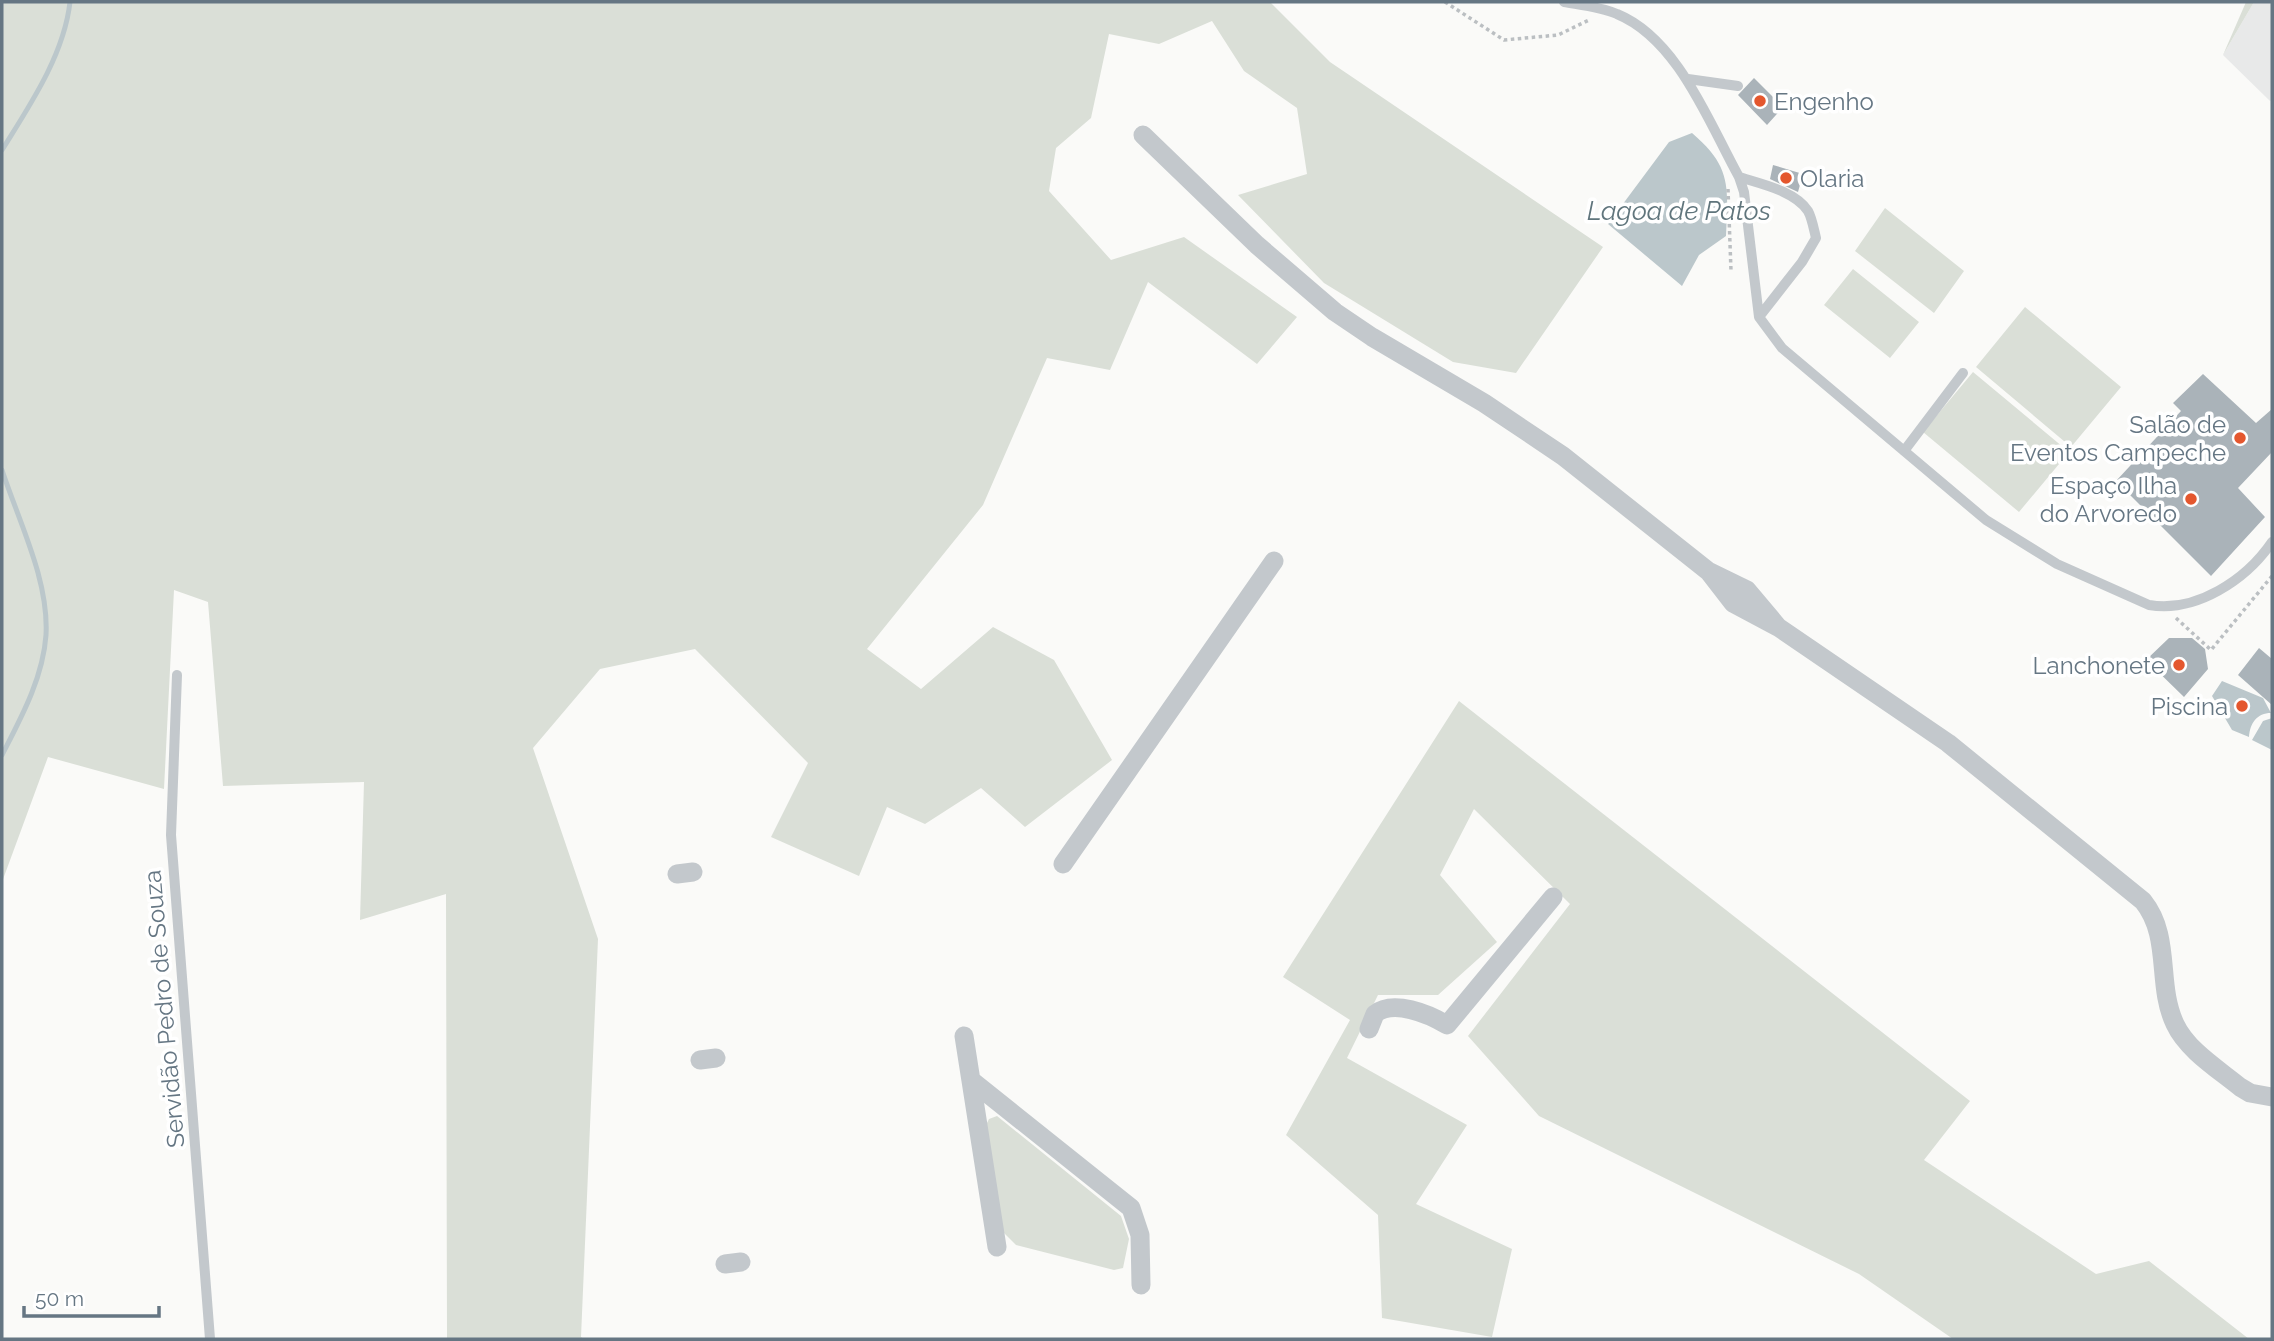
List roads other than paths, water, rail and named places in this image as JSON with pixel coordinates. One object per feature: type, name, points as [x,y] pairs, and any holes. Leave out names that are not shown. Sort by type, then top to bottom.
[{"type":"street","points":[[1143,135],[1257,245],[1335,312],[1523,428],[1606,489],[1708,571],[1733,603],[1778,627],[1948,743],[2143,901],[2151,911],[2161,936],[2168,1004],[2174,1024],[2184,1040],[2250,1093],[2272,1097]]},
{"type":"street","points":[[1063,864],[1274,561]]},
{"type":"street","points":[[1368,1029],[1375,1014],[1390,1007],[1424,1014],[1447,1026],[1553,897]]},
{"type":"street","points":[[964,1037],[997,1247]]},
{"type":"street","points":[[972,1081],[1131,1208],[1140,1235],[1141,1285]]},
{"type":"lane","points":[[1564,2],[1618,14],[1658,42],[1688,79],[1739,177],[1744,192],[1759,317],[1782,348],[1986,520],[2057,564],[2149,605],[2164,607],[2201,600],[2244,572],[2272,542]]},
{"type":"lane","points":[[1688,79],[1738,86]]},
{"type":"lane","points":[[1739,177],[1774,188],[1795,199],[1808,211],[1816,238],[1802,262],[1759,317]]},
{"type":"lane","points":[[1904,451],[1963,373]]},
{"type":"lane","name":"Servidão Pedro de Souza","points":[[177,674],[171,835],[210,1339]]},
{"type":"water","name":"Lagoa de Patos","points":[[1692,133],[1714,157],[1725,179],[1726,236],[1699,255],[1682,286],[1608,224],[1669,142]]},
{"type":"water","name":"Piscina","points":[[2222,681],[2263,698],[2271,713],[2255,720],[2249,737],[2232,730],[2212,696]]},
{"type":"water","name":"Piscina","points":[[2272,718],[2272,750],[2252,740],[2263,721]]},
{"type":"waterway","points":[[2,150],[53,60],[67,22],[70,2]]},
{"type":"waterway","points":[[2,470],[32,551],[46,614],[41,667],[2,755]]},
{"type":"place","name":"Engenho","points":[[1760,101]]},
{"type":"place","name":"Olaria","points":[[1786,178]]},
{"type":"place","name":"Salão de Eventos Campeche","points":[[2240,438]]},
{"type":"place","name":"Espaço Ilha do Arvoredo","points":[[2191,499]]},
{"type":"place","name":"Lanchonete","points":[[2179,665]]},
{"type":"place","name":"Piscina","points":[[2242,706]]}]
